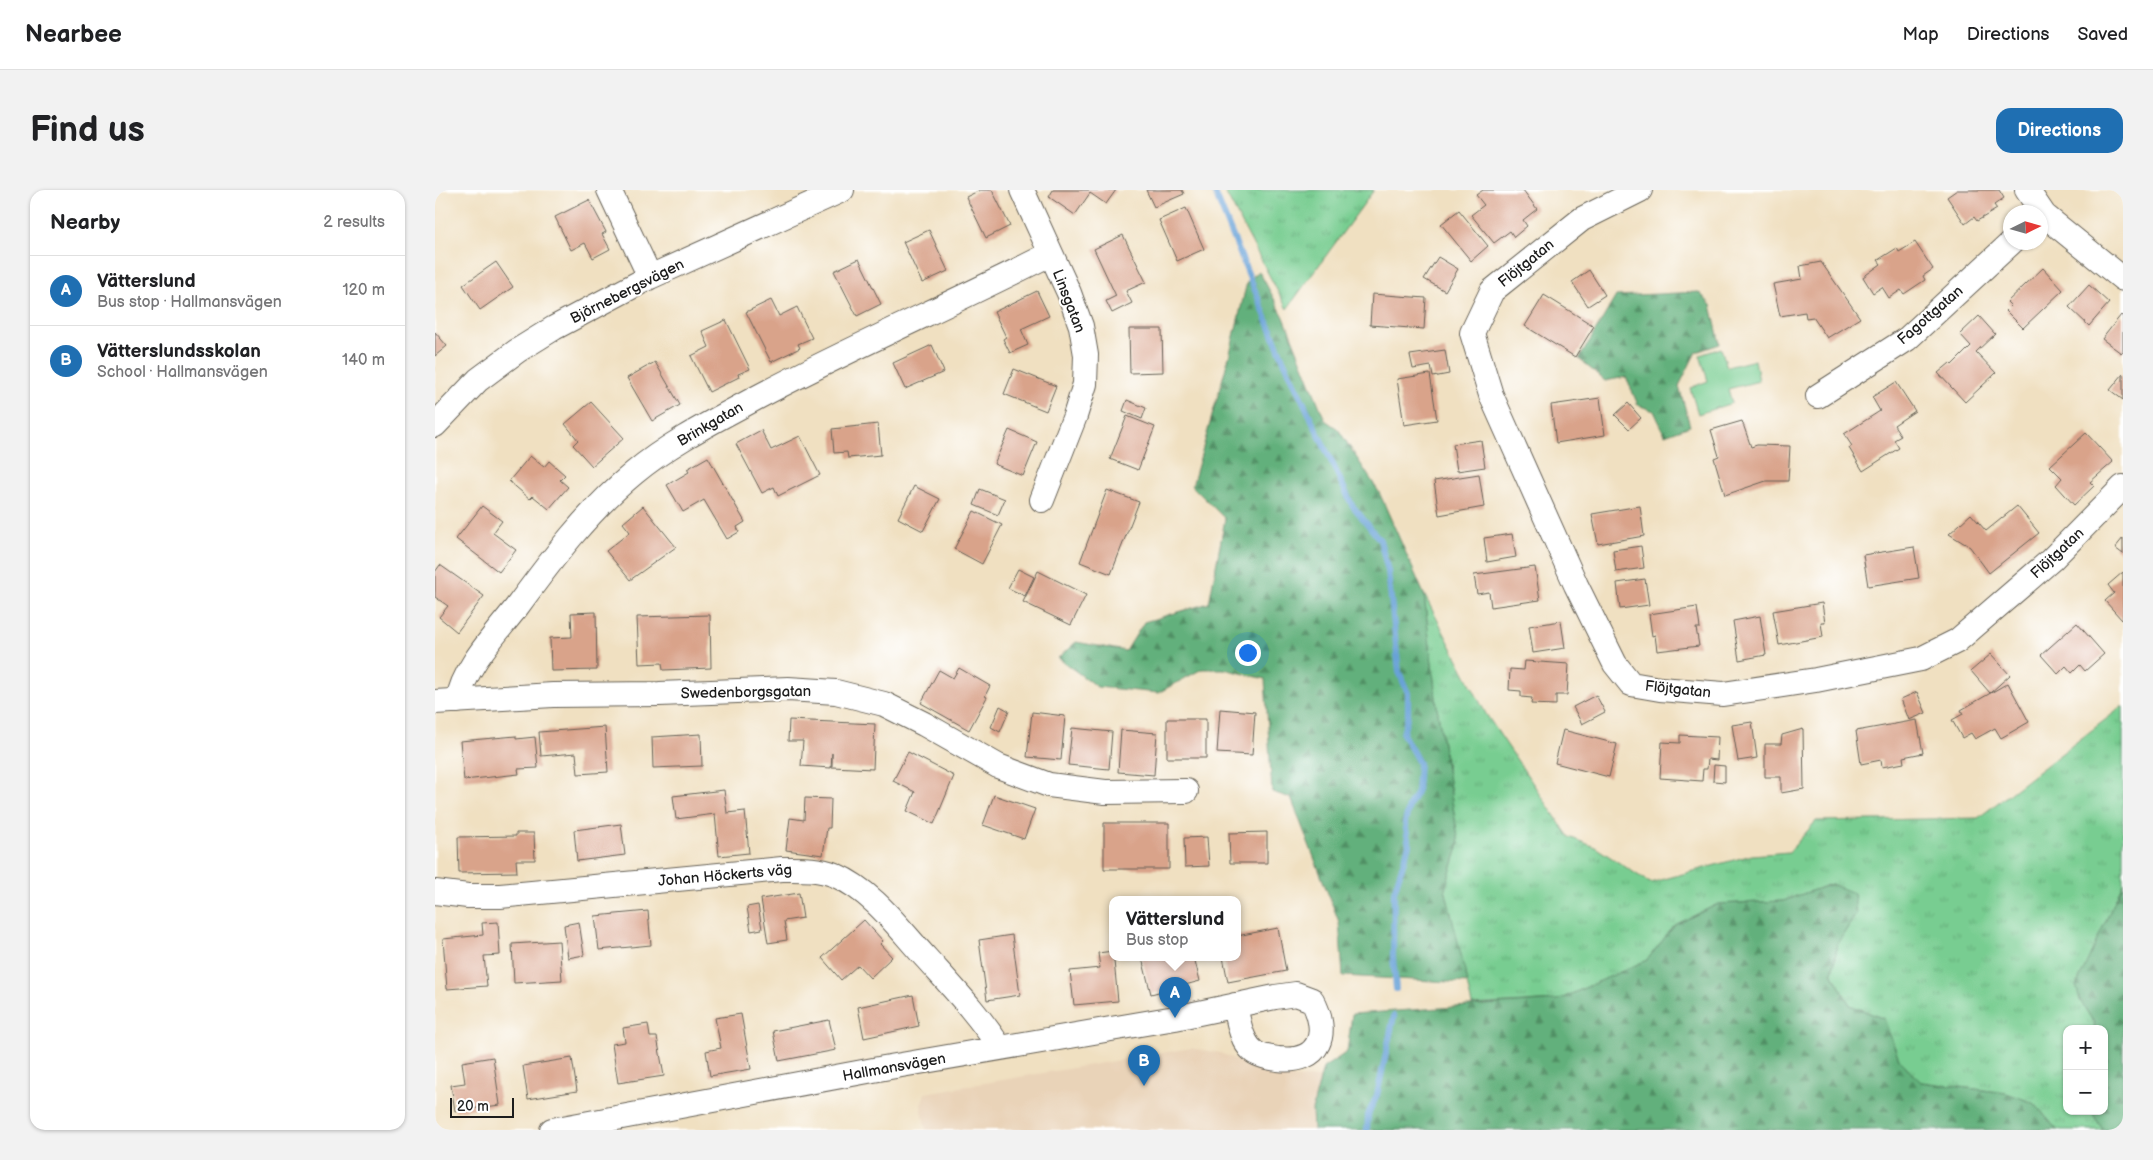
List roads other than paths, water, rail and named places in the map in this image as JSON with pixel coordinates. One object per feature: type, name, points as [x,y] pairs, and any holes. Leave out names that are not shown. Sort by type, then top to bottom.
[{"type":"street","points":[[609,190],[650,277]]},
{"type":"street","name":"Björnebergsvägen","points":[[435,425],[478,380],[517,351],[554,328],[650,277],[842,190]]},
{"type":"street","name":"Linsgatan","points":[[1022,190],[1081,326],[1086,355],[1085,384],[1075,416],[1042,500]]},
{"type":"street","name":"Flöjtgatan","points":[[1639,190],[1582,219],[1563,232],[1492,291],[1472,334],[1491,395],[1576,585],[1615,664],[1631,684],[1660,689],[1723,694],[1816,680],[1921,659],[1957,641],[2051,560],[2123,487]]},
{"type":"street","points":[[2027,190],[2036,205]]},
{"type":"street","points":[[2048,221],[2123,279]]},
{"type":"street","name":"Fagottgatan","points":[[1818,396],[1907,339],[2003,250]]},
{"type":"street","name":"Brinkgatan","points":[[447,702],[460,691],[471,668],[555,555],[589,514],[635,472],[688,435],[799,375],[1051,254]]},
{"type":"street","name":"Swedenborgsgatan","points":[[447,702],[553,695],[659,694],[788,689],[836,692],[884,704],[924,724],[998,766],[1049,785],[1105,792],[1186,790]]},
{"type":"street","name":"Johan Höckerts väg","points":[[435,892],[467,896],[501,896],[782,869],[809,869],[834,874],[860,888],[880,907],[985,1024],[1000,1048]]},
{"type":"street","name":"Hallmansvägen","points":[[552,1130],[1175,1018],[1235,1005]]},
{"type":"waterway","points":[[1214,190],[1283,359],[1352,505],[1380,540],[1388,571],[1399,672],[1408,693],[1408,714],[1403,734],[1419,763],[1417,792],[1409,806],[1405,823],[1409,845],[1394,892],[1393,957],[1396,989]]},
{"type":"waterway","points":[[1367,1130],[1368,1115],[1377,1095],[1394,1016]]},
{"type":"place","name":"Vätterslund","points":[[1175,1018]]},
{"type":"place","name":"Vätterslundsskolan","points":[[1144,1086]]}]
